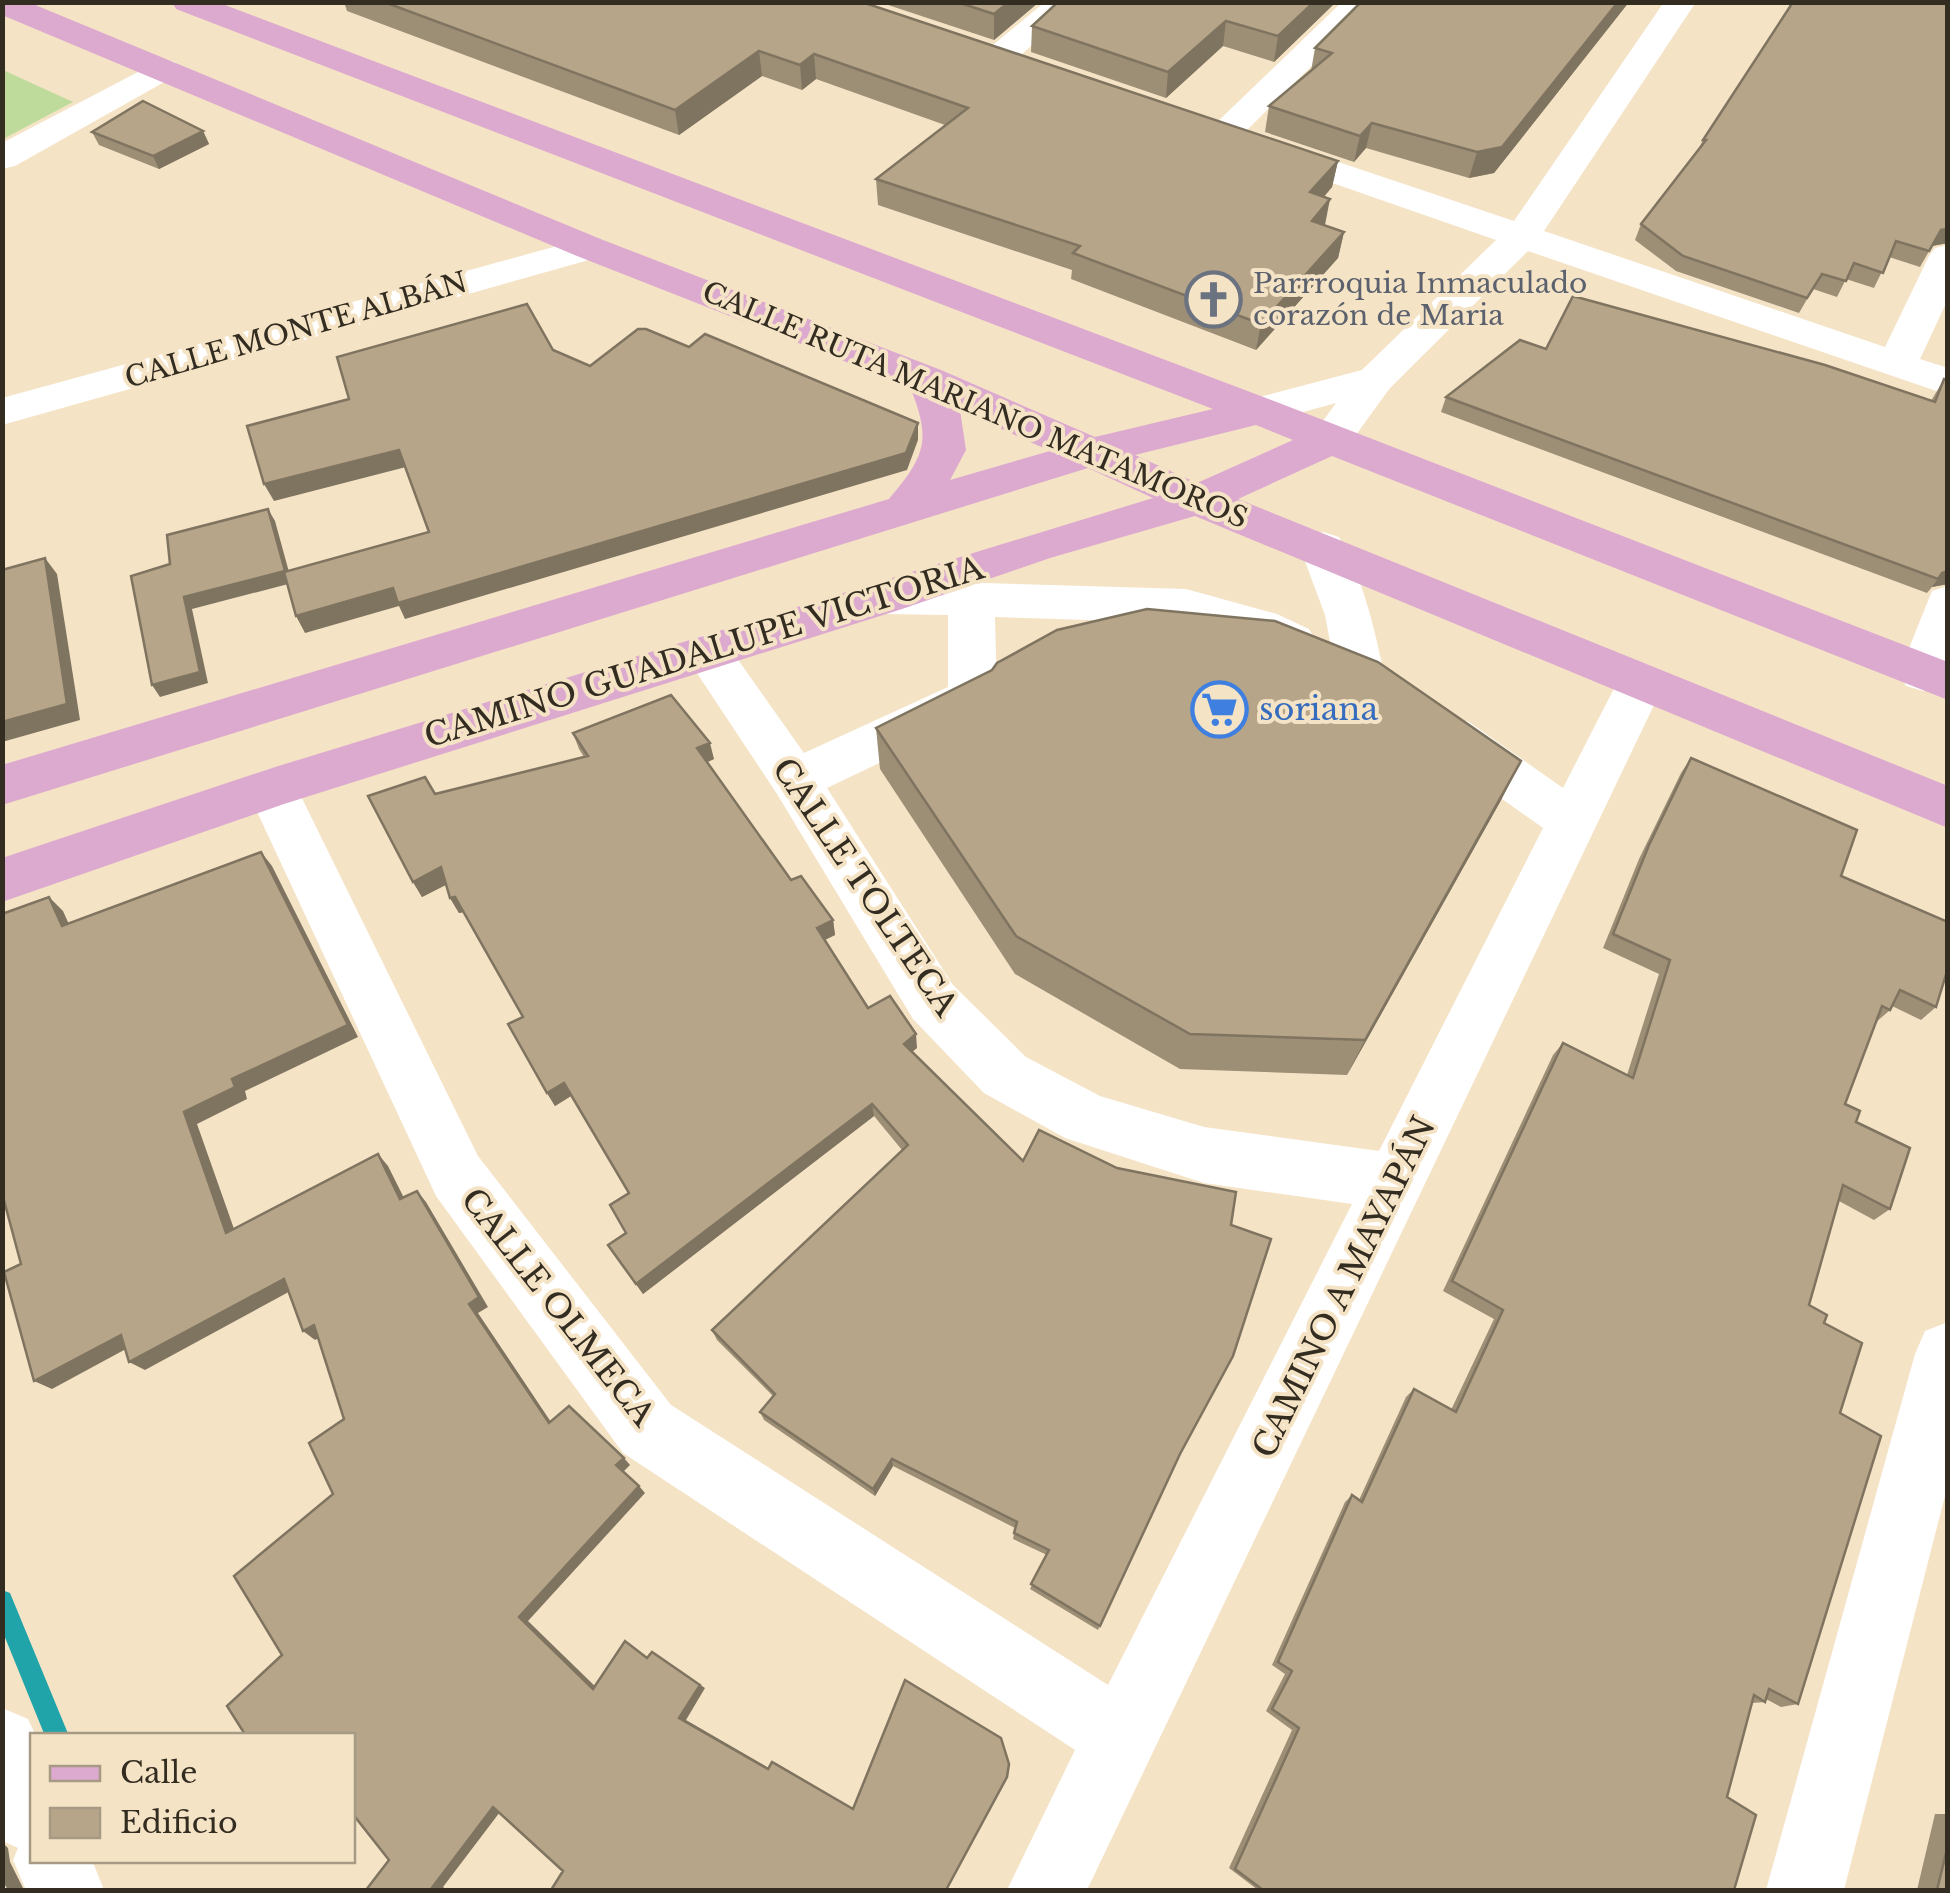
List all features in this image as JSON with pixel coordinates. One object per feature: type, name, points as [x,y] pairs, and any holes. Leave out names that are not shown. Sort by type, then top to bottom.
[{"type":"main road","points":[[187,2],[1259,410],[1935,677]]},
{"type":"main road","name":"CALLE RUTA MARIANO MATAMOROS","points":[[2,4],[590,248],[927,379],[1197,500],[1323,548],[1948,808]]},
{"type":"main road","points":[[903,512],[935,472],[948,445],[945,419],[927,379]]},
{"type":"main road","name":"CAMINO GUADALUPE VICTORIA","points":[[2,785],[1093,452],[1259,410]]},
{"type":"main road","name":"CAMINO GUADALUPE VICTORIA","points":[[2,880],[272,788],[886,597],[1034,547],[1197,500],[1330,440]]},
{"type":"street","points":[[1000,56],[1065,2]]},
{"type":"street","points":[[1224,134],[1361,2]]},
{"type":"street","name":"CAMINO GUADALUPE VICTORIA","points":[[1330,440],[1376,379],[1522,236],[1680,2]]},
{"type":"street","points":[[962,44],[1038,69]]},
{"type":"street","points":[[2,158],[163,69]]},
{"type":"street","points":[[1186,121],[1948,382]]},
{"type":"street","name":"CALLE MONTE ALBÁN","points":[[2,412],[590,248]]},
{"type":"street","points":[[1897,364],[1948,256]]},
{"type":"street","name":"CAMINO GUADALUPE VICTORIA","points":[[1259,410],[1376,379]]},
{"type":"street","points":[[1323,548],[1348,616],[1347,683]]},
{"type":"street","points":[[886,597],[1186,606],[1260,626],[1347,683],[1409,705],[1571,822]]},
{"type":"street","points":[[795,780],[992,698],[971,601]]},
{"type":"street","points":[[1935,677],[1948,602]]},
{"type":"street","name":"CALLE TOLTECA","points":[[706,652],[795,780],[934,1002],[1006,1075],[1086,1119],[1204,1154],[1396,1182]]},
{"type":"street","name":"CAMINO A MAYAPÁN","points":[[1046,1890],[1640,682]]},
{"type":"street","name":"CALLE OLMECA","points":[[272,788],[458,1176],[648,1430],[1121,1738]]},
{"type":"street","points":[[1806,1890],[1948,1354]]},
{"type":"street","points":[[2,1745],[30,1809]]},
{"type":"street","points":[[53,1863],[66,1890]]},
{"type":"green space","points":[[3,70],[73,102],[3,139]]},
{"type":"building","points":[[384,2],[862,2],[1338,161],[1310,192],[1330,199],[1312,221],[1344,232],[1261,324],[1073,253],[1080,246],[876,179],[968,108],[814,54],[800,65],[759,51],[675,110]]},
{"type":"building","points":[[957,2],[1009,2],[994,14]]},
{"type":"building","points":[[1058,2],[1314,2],[1278,36],[1226,21],[1168,72],[1032,26]]},
{"type":"building","points":[[1361,2],[1618,2],[1502,147],[1477,152],[1372,123],[1360,136],[1269,106],[1332,53],[1315,48]]},
{"type":"building","points":[[1793,2],[1948,2],[1948,229],[1941,230],[1929,251],[1896,241],[1883,273],[1854,263],[1846,281],[1822,274],[1807,298],[1683,256],[1641,224],[1706,140]]},
{"type":"building","points":[[143,101],[203,131],[153,156],[92,132]]},
{"type":"building","points":[[1573,296],[1825,365],[1935,402],[1944,379],[1948,380],[1948,571],[1938,579],[1446,397],[1520,340],[1546,349]]},
{"type":"building","points":[[527,304],[553,350],[590,366],[638,329],[689,347],[705,334],[918,423],[906,453],[398,603],[393,588],[296,616],[284,572],[429,532],[399,450],[264,484],[247,426],[349,399],[337,357]]},
{"type":"building","points":[[268,509],[285,571],[184,597],[200,672],[152,685],[131,576],[170,564],[167,535]]},
{"type":"building","points":[[45,558],[67,704],[2,722],[2,570]]},
{"type":"building","points":[[1147,609],[1275,621],[1378,662],[1521,761],[1365,1040],[1190,1034],[1016,936],[876,728],[992,670],[997,663],[1057,630]]},
{"type":"building","points":[[671,695],[710,743],[697,748],[791,880],[801,876],[833,920],[817,928],[868,1008],[890,996],[916,1034],[904,1044],[1023,1161],[1039,1130],[1117,1168],[1236,1192],[1231,1225],[1271,1239],[1233,1356],[1180,1454],[1100,1626],[1031,1584],[1049,1550],[1014,1533],[1017,1522],[892,1459],[873,1489],[760,1412],[775,1394],[712,1330],[908,1145],[872,1104],[636,1284],[608,1245],[626,1233],[610,1205],[629,1193],[564,1083],[547,1093],[508,1024],[523,1017],[455,897],[450,898],[441,867],[413,882],[368,796],[425,777],[435,794],[588,756],[573,733]]},
{"type":"building","points":[[1691,758],[1857,830],[1841,876],[1948,922],[1948,968],[1936,1007],[1900,990],[1890,1010],[1882,1006],[1845,1104],[1860,1111],[1856,1122],[1910,1148],[1890,1209],[1843,1185],[1809,1305],[1827,1315],[1824,1323],[1862,1343],[1840,1413],[1881,1436],[1798,1704],[1769,1689],[1765,1702],[1754,1695],[1727,1797],[1756,1815],[1734,1890],[1263,1890],[1235,1869],[1299,1728],[1272,1709],[1292,1671],[1278,1662],[1352,1495],[1362,1502],[1414,1389],[1456,1412],[1503,1310],[1452,1281],[1563,1043],[1633,1078],[1670,960],[1613,934],[1649,845]]},
{"type":"building","points":[[261,852],[348,1025],[232,1079],[235,1087],[184,1112],[226,1233],[378,1154],[400,1199],[417,1191],[479,1297],[469,1304],[549,1423],[569,1406],[624,1458],[616,1465],[639,1486],[519,1617],[593,1689],[625,1641],[647,1658],[652,1652],[700,1685],[679,1718],[768,1769],[772,1762],[853,1809],[905,1680],[1001,1738],[1009,1764],[1007,1777],[946,1890],[551,1890],[563,1871],[493,1807],[433,1890],[366,1890],[389,1860],[355,1817],[355,1733],[244,1733],[227,1706],[282,1655],[234,1576],[333,1494],[309,1443],[344,1419],[314,1325],[303,1331],[284,1279],[129,1362],[121,1335],[34,1381],[4,1272],[21,1264],[2,1193],[2,914],[49,897],[62,926]]},
{"type":"building","points":[[1948,1845],[1948,1890],[1937,1890]]},
{"type":"waterway","points":[[2,1601],[56,1733]]},
{"type":"place","name":"Parrroquia Inmaculado corazón de Maria","points":[[1214,299]]},
{"type":"place","name":"soriana","points":[[1220,709]]}]
